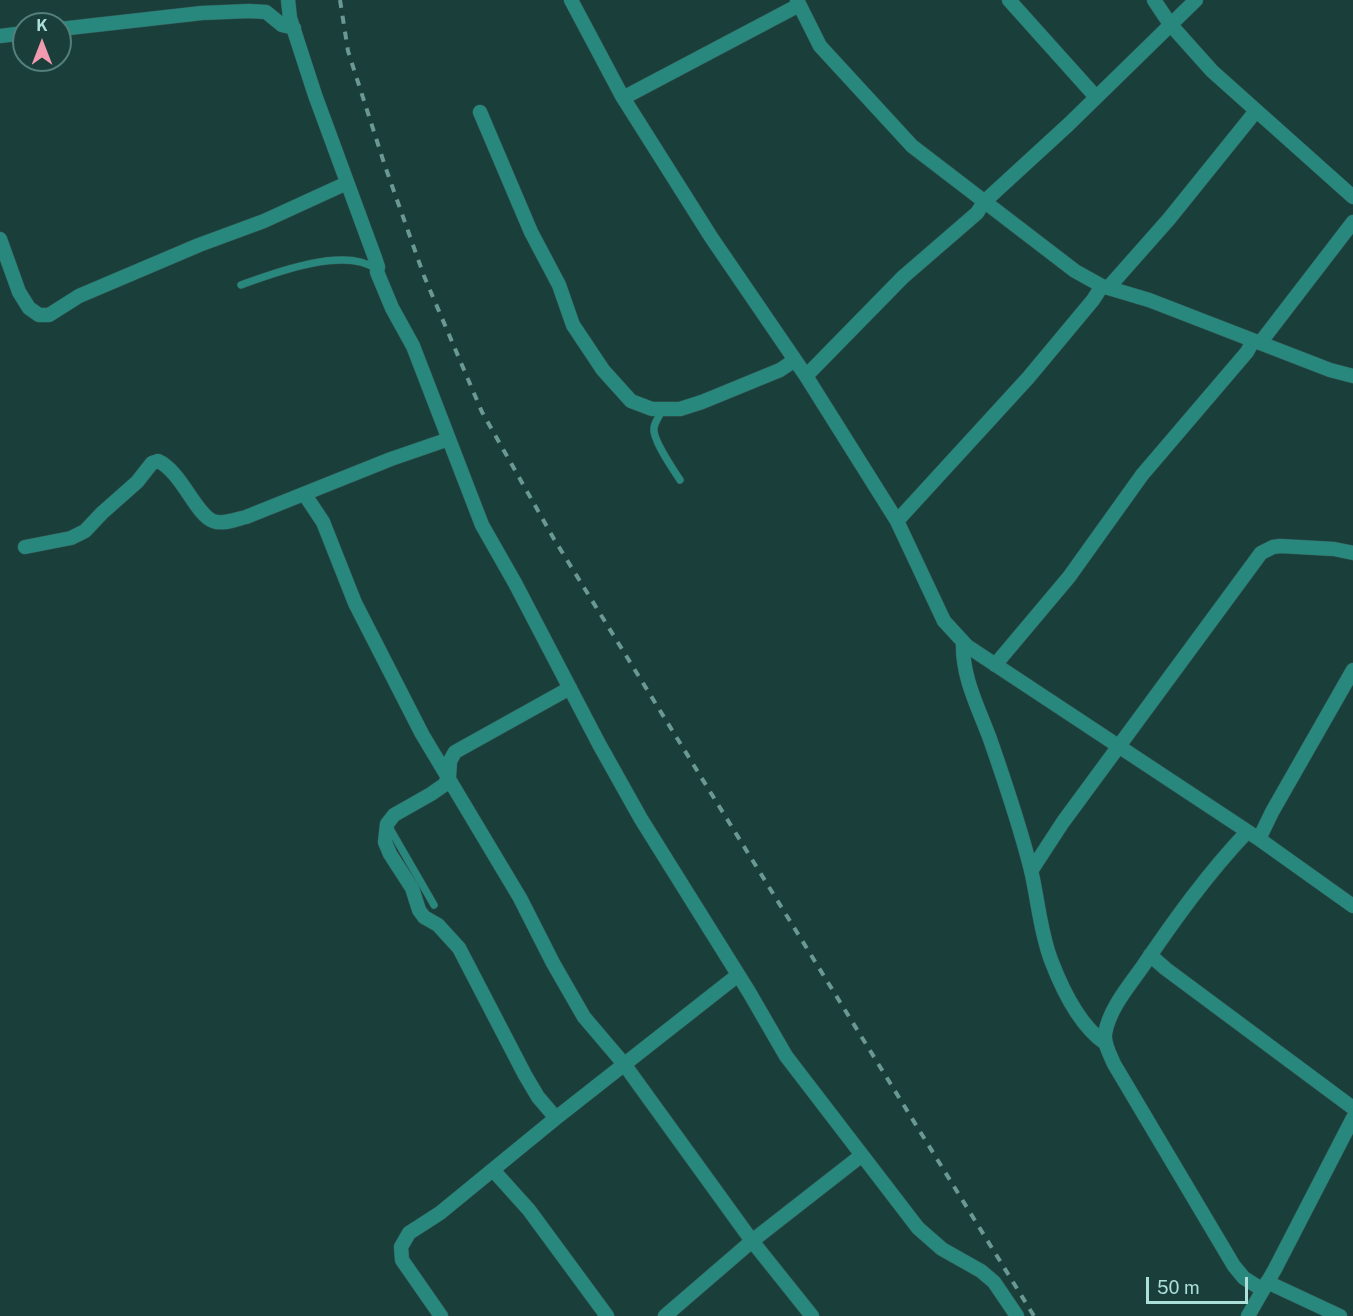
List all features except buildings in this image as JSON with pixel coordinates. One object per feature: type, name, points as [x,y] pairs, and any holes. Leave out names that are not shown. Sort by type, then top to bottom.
[{"type":"street","points":[[288,0],[294,28],[315,95],[375,258],[377,272],[392,308],[413,346],[482,525],[515,582],[598,744],[641,819],[786,1056],[918,1228],[942,1249],[981,1271],[994,1282],[1017,1316]]},
{"type":"street","points":[[572,0],[623,98],[711,237],[806,376],[897,521],[944,621],[963,643],[1253,836],[1353,906]]},
{"type":"street","points":[[1009,0],[1096,97]]},
{"type":"street","points":[[1154,0],[1170,24],[1212,71],[1353,197]]},
{"type":"street","points":[[806,376],[903,277],[976,213],[984,202],[1196,0]]},
{"type":"street","points":[[623,98],[798,2],[820,46],[912,146],[1075,271],[1105,287],[1130,294],[1330,370],[1353,376]]},
{"type":"street","points":[[72,28],[249,10],[266,12],[282,25],[294,28]]},
{"type":"street","points":[[480,111],[531,232],[560,285],[573,325],[603,370],[625,395],[639,405],[662,410],[680,410],[780,370],[795,360]]},
{"type":"street","points":[[897,521],[1028,378],[1093,300],[1168,219],[1256,111]]},
{"type":"street","points":[[0,239],[23,301],[39,315],[48,315],[80,296],[199,245],[264,221],[347,183]]},
{"type":"street","points":[[995,665],[1069,577],[1142,475],[1257,342],[1353,222]]},
{"type":"street","points":[[25,547],[71,538],[85,531],[137,482],[152,463],[158,461],[175,475],[202,512],[213,521],[223,522],[246,517],[391,459],[448,439]]},
{"type":"street","points":[[305,495],[323,522],[355,603],[422,734],[520,898],[584,1017],[624,1064],[752,1241],[812,1316]]},
{"type":"street","points":[[1031,871],[1063,822],[1261,553],[1280,546],[1353,553]]},
{"type":"street","points":[[963,643],[966,677],[990,740],[1031,871],[1039,916],[1051,959],[1067,994],[1087,1026],[1105,1043],[1114,1064],[1153,1131],[1234,1266],[1244,1278],[1340,1316]]},
{"type":"street","points":[[1105,1043],[1109,1019],[1150,955],[1223,857],[1253,836],[1272,812],[1353,670]]},
{"type":"street","points":[[556,1118],[538,1097],[529,1082],[459,948],[438,925],[424,917],[419,910],[412,888],[385,842],[387,824],[394,815],[437,790],[448,777],[450,761],[455,752],[570,688]]},
{"type":"street","points":[[1150,955],[1353,1108]]},
{"type":"street","points":[[441,1316],[402,1260],[403,1242],[409,1233],[440,1213],[556,1118],[738,975]]},
{"type":"street","points":[[1248,1316],[1353,1118]]},
{"type":"street","points":[[665,1316],[752,1241],[862,1155]]},
{"type":"street","points":[[493,1170],[529,1210],[607,1316]]},
{"type":"lane","points":[[241,285],[308,265],[345,260],[364,263],[375,268],[377,272]]},
{"type":"lane","points":[[662,410],[654,427],[654,433],[659,446],[680,480]]},
{"type":"lane","points":[[387,824],[434,905]]},
{"type":"railway","points":[[340,0],[348,51],[385,166],[424,276],[482,412],[554,539],[1034,1316]]}]
